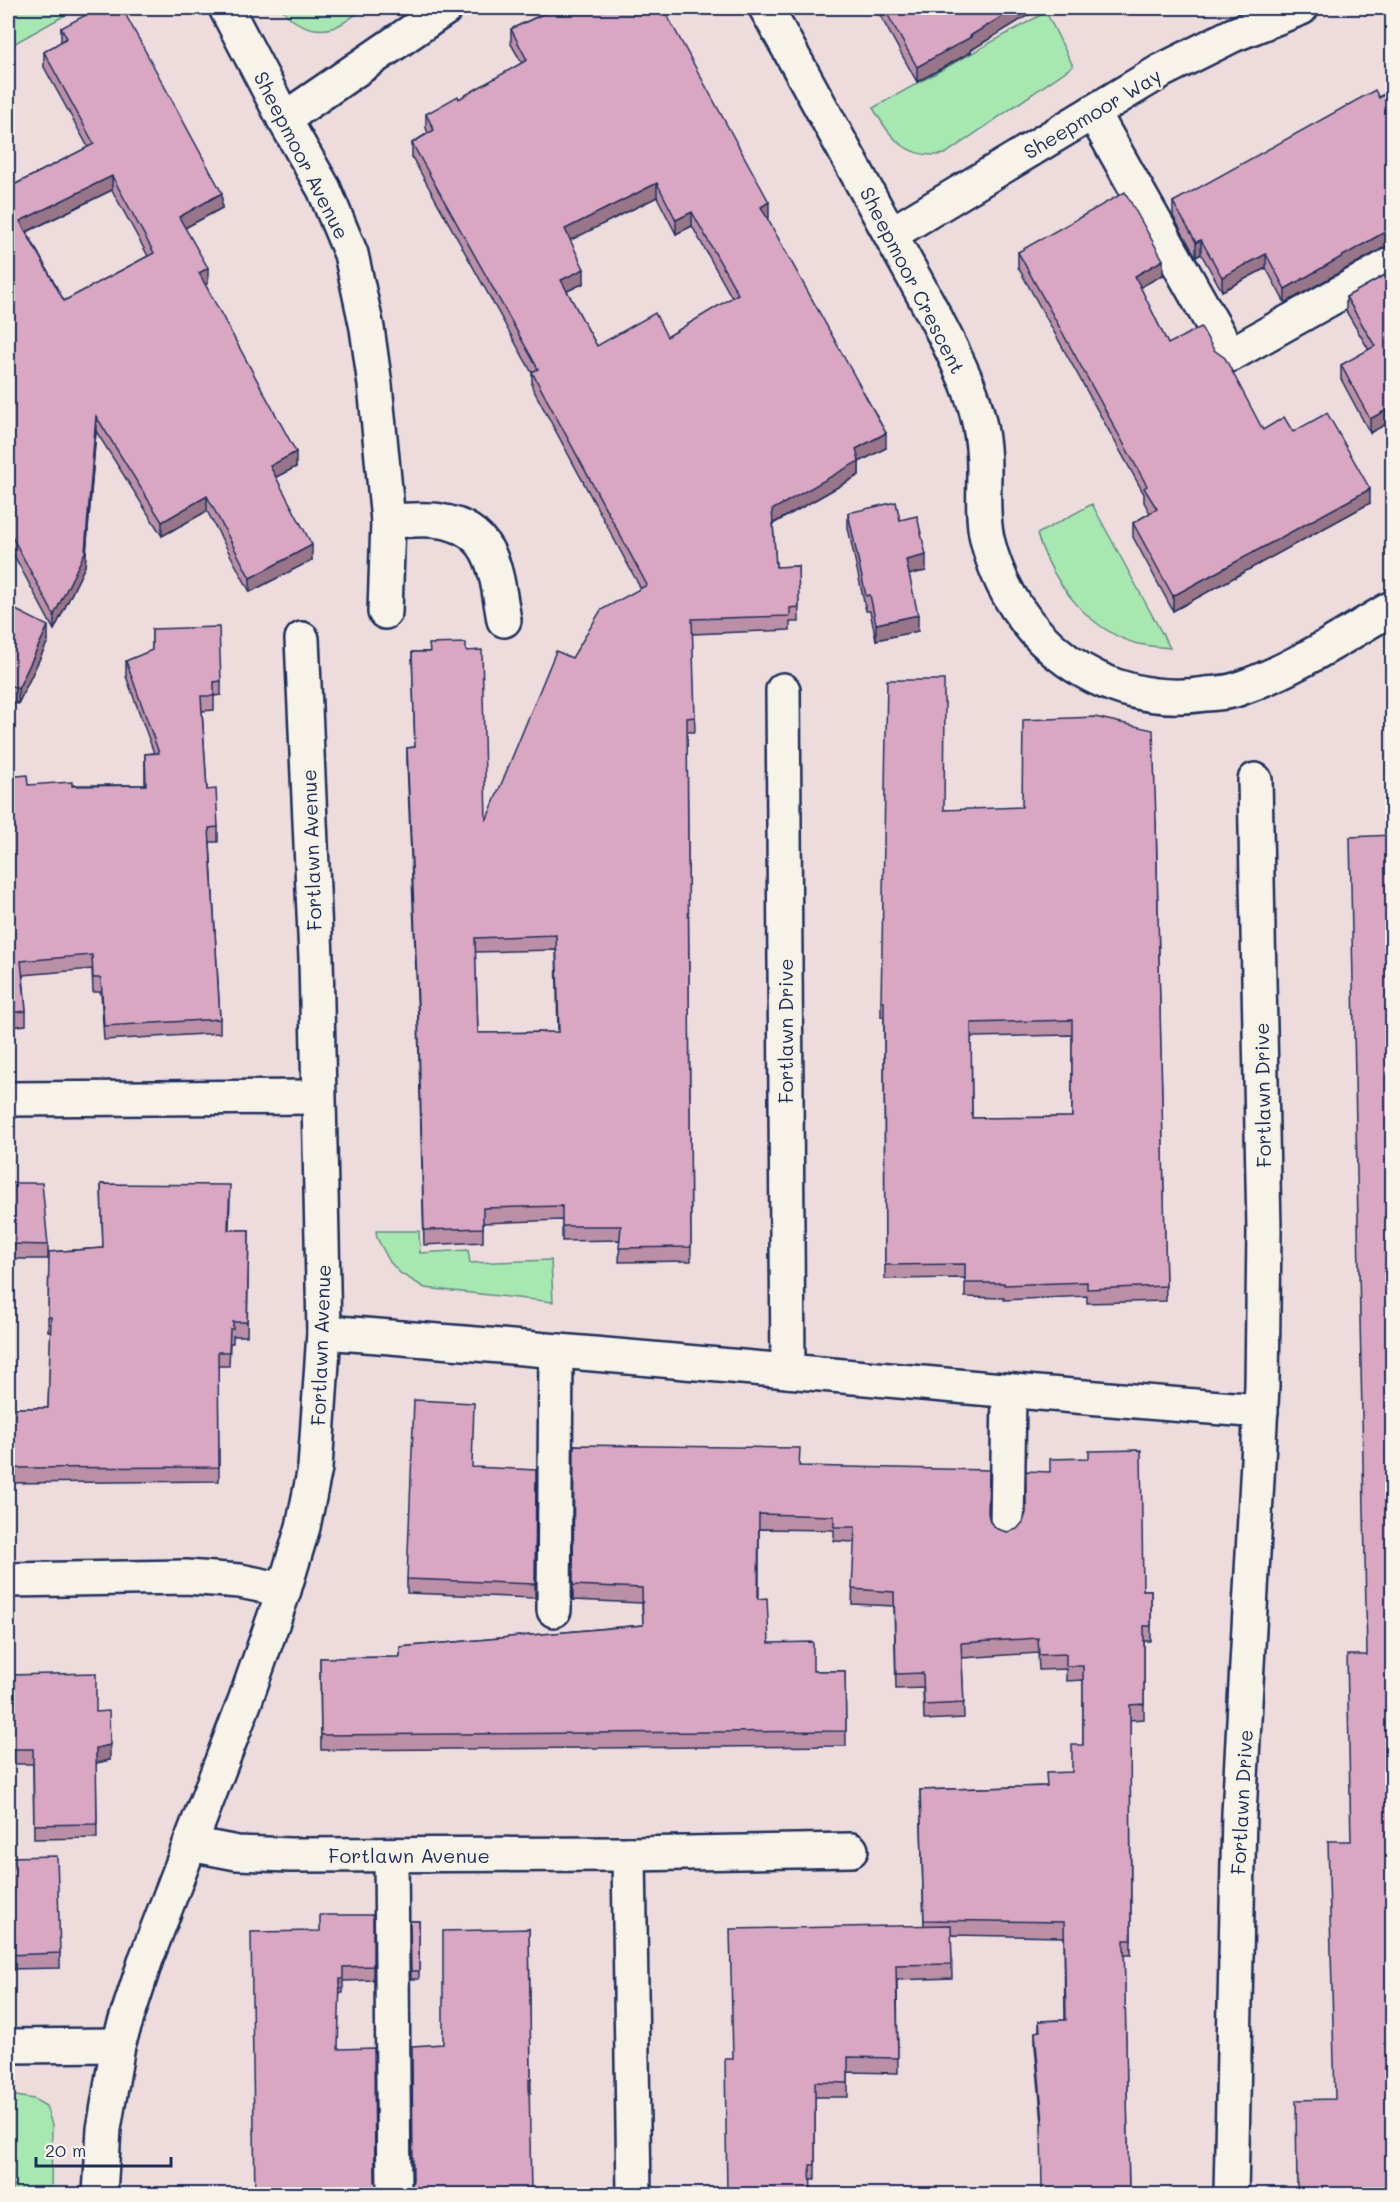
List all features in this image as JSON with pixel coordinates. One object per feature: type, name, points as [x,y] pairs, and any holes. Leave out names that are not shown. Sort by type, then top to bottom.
[{"type":"street","name":"Sheepmoor Avenue","points":[[226,8],[324,189],[351,254],[367,328],[375,385],[388,521],[385,612]]},
{"type":"street","points":[[284,118],[446,8]]},
{"type":"street","name":"Sheepmoor Crescent","points":[[766,8],[932,307],[970,393],[983,443],[987,537],[1000,578],[1020,615],[1038,636],[1075,667],[1115,686],[1148,694],[1190,697],[1235,690],[1283,671],[1392,608]]},
{"type":"street","name":"Sheepmoor Way","points":[[891,234],[1170,66],[1233,35],[1301,8]]},
{"type":"street","points":[[1093,112],[1230,356],[1392,264]]},
{"type":"street","points":[[388,521],[439,520],[462,527],[484,544],[494,564],[504,620]]},
{"type":"street","name":"Fortlawn Avenue","points":[[100,2194],[105,2129],[118,2045],[146,1959],[245,1701],[284,1590],[303,1527],[315,1468],[324,1332],[316,958],[302,639]]},
{"type":"street","name":"Fortlawn Drive","points":[[783,690],[788,1371]]},
{"type":"street","name":"Fortlawn Drive","points":[[1231,2194],[1239,1814],[1261,1411],[1264,1230],[1255,780]]},
{"type":"street","points":[[8,1099],[318,1097]]},
{"type":"street","points":[[324,1332],[1261,1411]]},
{"type":"street","points":[[554,1610],[556,1351]]},
{"type":"street","points":[[1007,1528],[1009,1391]]},
{"type":"street","points":[[8,1580],[186,1576],[240,1581],[284,1590]]},
{"type":"street","name":"Fortlawn Avenue","points":[[190,1844],[237,1853],[391,1856],[851,1850]]},
{"type":"street","points":[[629,1854],[634,2194]]},
{"type":"street","points":[[391,1856],[394,2194]]},
{"type":"street","points":[[8,2046],[118,2045]]},
{"type":"green space","points":[[8,8],[78,8],[8,47]]},
{"type":"green space","points":[[282,8],[365,8],[336,27],[318,29],[297,23]]},
{"type":"green space","points":[[1046,12],[1073,66],[945,154],[920,154],[910,150],[886,129],[873,108]]},
{"type":"green space","points":[[1092,504],[1170,648],[1138,644],[1103,628],[1074,601],[1052,569],[1037,534]]},
{"type":"green space","points":[[376,1231],[419,1231],[420,1253],[468,1250],[470,1263],[551,1260],[553,1302],[425,1288],[400,1273],[390,1262],[377,1238]]},
{"type":"green space","points":[[10,2095],[34,2099],[46,2106],[52,2125],[51,2194],[13,2194]]},
{"type":"building","points":[[99,8],[122,8],[222,193],[179,217],[208,268],[199,273],[296,452],[270,466],[312,545],[250,578],[207,496],[162,522],[96,416],[85,552],[54,615],[8,529],[8,188],[94,144],[44,52],[67,38],[61,28]],"holes":[[[112,176],[154,253],[64,301],[20,221]]]},
{"type":"building","points":[[556,8],[663,8],[769,202],[761,207],[886,433],[856,449],[859,461],[772,510],[776,567],[798,566],[799,607],[790,608],[790,616],[692,619],[695,717],[687,718],[691,1247],[619,1248],[621,1226],[562,1226],[562,1206],[483,1208],[483,1228],[424,1230],[418,1005],[407,748],[415,747],[412,652],[430,652],[429,644],[466,643],[466,651],[482,650],[486,821],[556,651],[572,658],[601,610],[647,585],[532,372],[538,369],[412,143],[434,130],[426,114],[458,96],[459,99],[527,60],[511,29]],"holes":[[[657,183],[676,220],[692,212],[738,294],[667,337],[655,313],[597,346],[561,280],[584,269],[565,229]],[[556,935],[559,1032],[478,1033],[475,938]]]},
{"type":"building","points":[[884,8],[1016,8],[971,37],[917,67]]},
{"type":"building","points":[[1375,90],[1379,98],[1392,90],[1392,231],[1383,233],[1285,289],[1266,254],[1222,277],[1201,240],[1196,242],[1173,202]]},
{"type":"building","points":[[1125,192],[1163,260],[1135,276],[1168,344],[1201,327],[1214,350],[1225,358],[1263,430],[1284,417],[1293,432],[1327,413],[1370,489],[1173,596],[1133,523],[1157,509],[1144,488],[1147,486],[1018,252]]},
{"type":"building","points":[[1392,271],[1392,407],[1370,419],[1341,365],[1375,346],[1346,297]]},
{"type":"building","points":[[896,502],[900,520],[917,516],[926,555],[906,560],[918,615],[876,624],[870,595],[866,596],[848,513]]},
{"type":"building","points":[[8,606],[48,626],[18,689],[8,684]]},
{"type":"building","points":[[219,627],[221,681],[214,682],[214,696],[201,696],[207,790],[216,789],[218,827],[209,828],[220,1019],[104,1026],[101,978],[93,978],[92,955],[21,961],[26,1011],[8,1013],[8,777],[27,775],[28,785],[72,782],[72,786],[146,785],[145,754],[159,753],[126,661],[152,650],[152,629]]},
{"type":"building","points":[[1387,667],[1392,667],[1392,711],[1388,711]]},
{"type":"building","points":[[887,680],[944,680],[944,810],[1022,807],[1023,720],[1095,717],[1153,730],[1166,1286],[1087,1289],[1087,1282],[1004,1285],[1004,1283],[965,1283],[965,1264],[885,1265],[884,1002],[881,1002]],"holes":[[[1072,1020],[1072,1117],[972,1118],[971,1023]]]},
{"type":"building","points":[[1392,835],[1392,2194],[1297,2194],[1296,2100],[1335,2099],[1328,1841],[1351,1841],[1347,1655],[1367,1655],[1350,837]]},
{"type":"building","points":[[8,1183],[42,1183],[48,1245],[8,1244]]},
{"type":"building","points":[[101,1184],[230,1185],[228,1230],[249,1230],[247,1322],[233,1322],[233,1329],[230,1329],[229,1352],[218,1352],[219,1467],[8,1468],[8,1408],[48,1408],[51,1317],[48,1317],[49,1252],[103,1248]]},
{"type":"building","points":[[414,1400],[474,1403],[472,1467],[536,1470],[535,1584],[407,1579]]},
{"type":"building","points":[[574,1445],[800,1448],[799,1466],[989,1470],[988,1513],[990,1522],[997,1529],[1007,1532],[1017,1529],[1026,1513],[1026,1471],[1050,1472],[1050,1459],[1089,1458],[1089,1451],[1141,1450],[1143,1590],[1151,1590],[1151,1626],[1144,1626],[1144,1704],[1130,1705],[1131,1940],[1124,1940],[1129,2194],[1042,2194],[1041,2123],[1043,2123],[1035,2032],[1040,2031],[1039,2021],[1066,2020],[1064,1922],[924,1920],[920,1790],[1047,1786],[1046,1773],[1072,1772],[1072,1745],[1083,1745],[1083,1666],[1066,1666],[1066,1654],[1039,1655],[1038,1638],[961,1643],[964,1703],[924,1705],[923,1673],[896,1674],[894,1592],[852,1589],[855,1527],[834,1527],[834,1516],[759,1514],[758,1599],[767,1598],[769,1643],[813,1642],[813,1671],[845,1671],[846,1731],[321,1735],[320,1658],[400,1657],[400,1647],[643,1625],[642,1588],[573,1585]]},
{"type":"building","points":[[96,1673],[96,1712],[109,1711],[110,1745],[96,1748],[97,1824],[34,1825],[33,1749],[8,1749],[8,1675]]},
{"type":"building","points":[[57,1856],[60,1953],[8,1955],[8,1857]]},
{"type":"building","points":[[320,1915],[373,1915],[373,1966],[343,1967],[343,1979],[340,1979],[338,2049],[374,2048],[375,2181],[383,2194],[255,2194],[251,1932],[320,1931]]},
{"type":"building","points":[[410,1921],[419,1921],[419,1971],[411,1971]]},
{"type":"building","points":[[951,1925],[952,1964],[896,1965],[898,2058],[848,2057],[848,2083],[815,2082],[815,2165],[810,2165],[811,2194],[727,2194],[725,2059],[733,2059],[730,1929]]},
{"type":"building","points":[[529,1929],[531,2194],[405,2194],[411,2189],[413,2180],[412,2046],[443,2044],[443,1931]]}]
